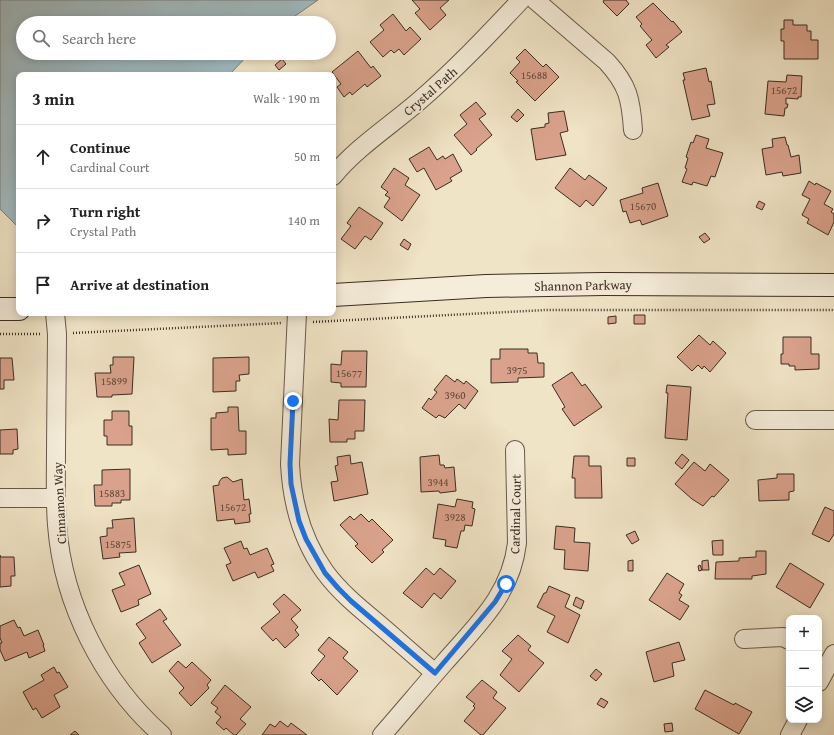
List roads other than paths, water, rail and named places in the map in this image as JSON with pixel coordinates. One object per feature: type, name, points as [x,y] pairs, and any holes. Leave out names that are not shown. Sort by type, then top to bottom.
[{"type":"street","name":"Crystal Path","points":[[336,173],[354,154],[412,107],[456,68],[521,0]]},
{"type":"street","points":[[535,0],[607,62],[616,72],[630,98],[633,130]]},
{"type":"street","name":"Shannon Parkway","points":[[336,295],[486,286],[602,284],[834,285]]},
{"type":"street","points":[[0,309],[16,309]]},
{"type":"street","name":"Cinnamon Way","points":[[56,316],[56,498],[57,526],[65,570],[78,613],[87,634],[108,673],[136,708],[162,735]]},
{"type":"street","points":[[297,318],[290,464],[294,503],[299,521],[306,539],[325,573],[338,588],[351,601],[435,673]]},
{"type":"street","points":[[755,420],[834,420]]},
{"type":"street","name":"Cardinal Court","points":[[382,735],[495,602],[510,574],[516,553],[517,543],[515,450]]},
{"type":"street","points":[[0,498],[56,498]]},
{"type":"street","points":[[744,639],[783,637],[786,638]]},
{"type":"street","points":[[822,675],[829,660]]},
{"type":"street","points":[[790,735],[796,723]]},
{"type":"water","points":[[0,0],[318,0],[295,16],[16,16],[16,60],[243,60],[232,72],[16,72],[16,225],[0,209]]}]
